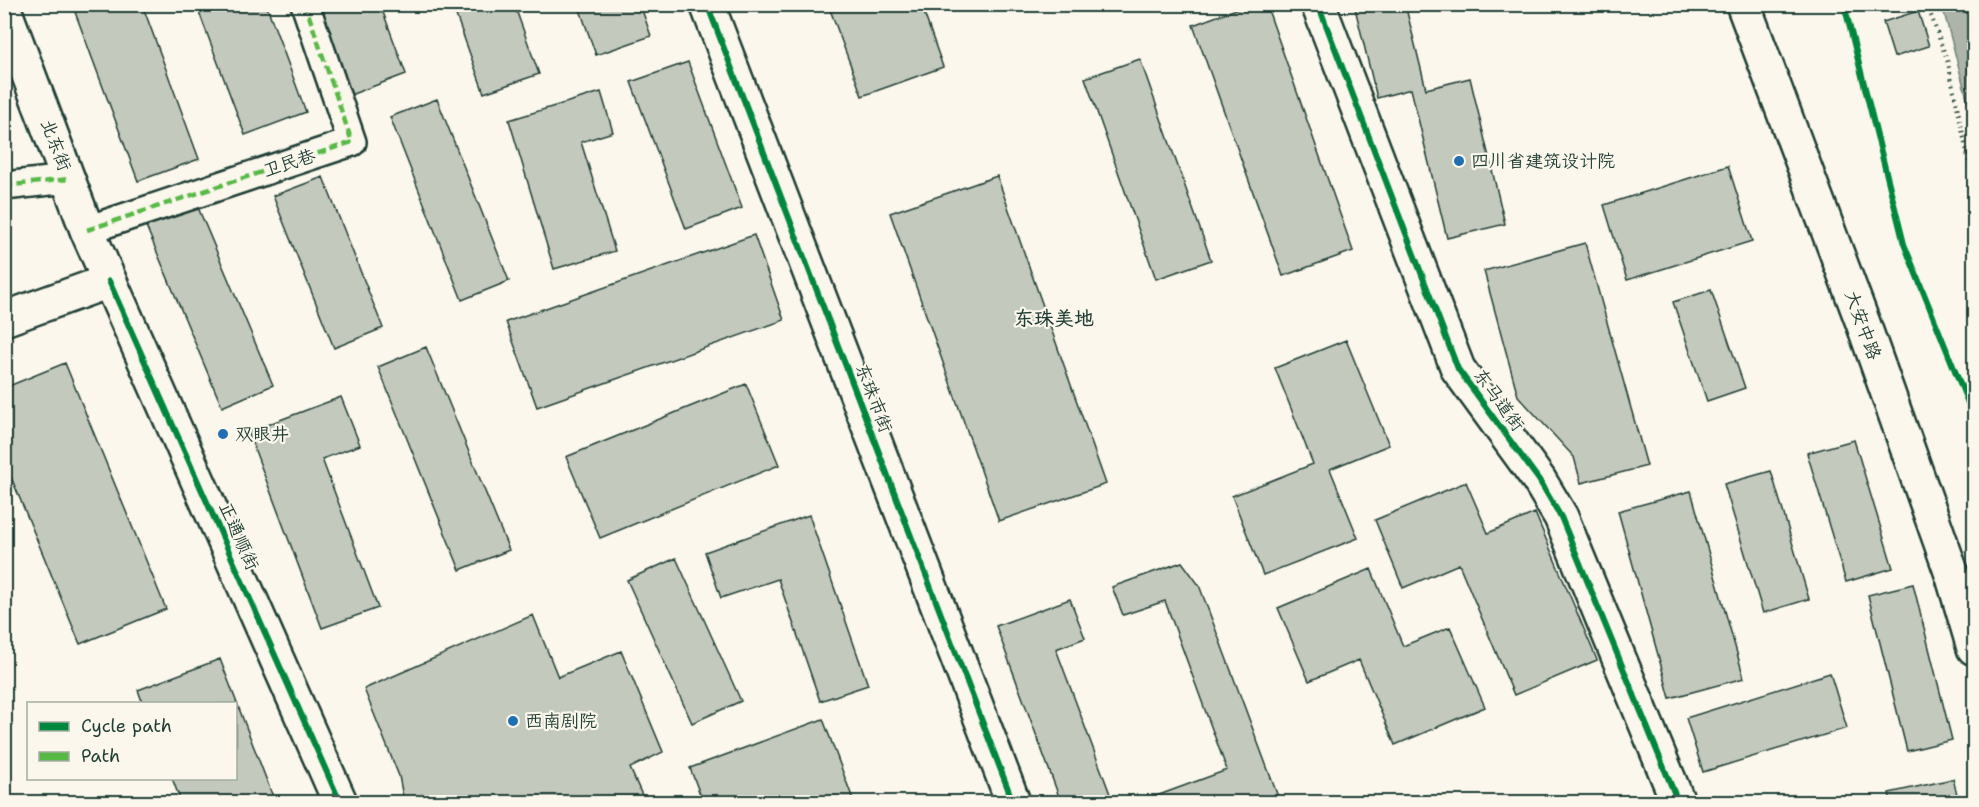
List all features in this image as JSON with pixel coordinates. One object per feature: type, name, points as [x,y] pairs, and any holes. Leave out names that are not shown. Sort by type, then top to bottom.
[{"type":"street","name":"卫民巷","points":[[87,230],[352,142],[305,4]]},
{"type":"street","name":"东珠市街","points":[[707,4],[1013,802]]},
{"type":"street","name":"东马道街","points":[[1318,4],[1458,369],[1539,480],[1561,517],[1678,802]]},
{"type":"street","name":"大安中路","points":[[1743,4],[1863,323],[1953,577],[1974,648]]},
{"type":"street","name":"北东街","points":[[4,9],[87,230],[110,281]]},
{"type":"street","points":[[4,186],[68,179]]},
{"type":"street","points":[[4,320],[110,281]]},
{"type":"street","name":"正通顺街","points":[[110,281],[340,802]]},
{"type":"path","points":[[1927,4],[1948,63],[1974,186]]},
{"type":"shaded area","points":[[1942,5],[1974,5],[1974,124]]},
{"type":"building","points":[[72,4],[142,4],[199,159],[138,181]]},
{"type":"building","points":[[196,4],[266,4],[306,112],[245,135]]},
{"type":"building","points":[[316,4],[380,4],[406,74],[350,95]]},
{"type":"building","points":[[452,4],[514,4],[539,74],[484,93]]},
{"type":"building","points":[[578,4],[640,4],[651,36],[596,55]]},
{"type":"building","points":[[828,4],[921,4],[943,67],[862,96]]},
{"type":"building","points":[[1250,4],[1266,4],[1353,251],[1283,276],[1193,25]]},
{"type":"building","name":"四川省建筑设计院","points":[[1354,4],[1405,4],[1426,89],[1470,78],[1505,224],[1447,238],[1411,89],[1377,98]]},
{"type":"building","points":[[1918,11],[1929,46],[1894,57],[1883,22]]},
{"type":"building","points":[[1140,59],[1211,260],[1156,279],[1085,78]]},
{"type":"building","points":[[688,62],[742,208],[686,229],[631,82]]},
{"type":"building","points":[[601,92],[613,132],[581,142],[615,251],[554,269],[509,120]]},
{"type":"building","points":[[437,99],[509,281],[462,300],[390,117]]},
{"type":"building","points":[[1728,166],[1752,241],[1627,280],[1604,205]]},
{"type":"building","points":[[997,176],[1106,484],[999,521],[890,213]]},
{"type":"building","points":[[323,177],[383,328],[334,348],[273,196]]},
{"type":"building","points":[[194,198],[273,385],[222,407],[143,219]]},
{"type":"building","points":[[754,235],[784,320],[537,407],[506,322]]},
{"type":"building","points":[[1585,243],[1647,466],[1581,483],[1574,457],[1518,396],[1484,271]]},
{"type":"building","points":[[1711,290],[1745,388],[1707,401],[1673,302]]},
{"type":"building","points":[[1346,340],[1389,445],[1330,469],[1358,538],[1263,575],[1232,496],[1313,464],[1275,368]]},
{"type":"building","points":[[426,347],[509,550],[460,570],[378,367]]},
{"type":"building","points":[[65,363],[166,609],[80,644],[4,460],[4,388]]},
{"type":"building","points":[[746,384],[779,465],[600,538],[566,457]]},
{"type":"building","points":[[341,397],[360,445],[322,459],[378,608],[322,628],[248,432]]},
{"type":"building","points":[[1854,440],[1893,568],[1846,582],[1807,453]]},
{"type":"building","points":[[1771,471],[1809,599],[1763,613],[1724,484]]},
{"type":"building","points":[[1466,482],[1488,533],[1535,513],[1597,660],[1514,695],[1459,564],[1403,588],[1375,520]]},
{"type":"building","points":[[1691,491],[1744,678],[1670,698],[1618,511]]},
{"type":"building","points":[[809,515],[868,685],[820,701],[778,579],[721,598],[705,552]]},
{"type":"building","points":[[676,558],[741,701],[692,723],[627,580]]},
{"type":"building","points":[[1182,562],[1199,585],[1280,802],[1140,802],[1227,770],[1165,601],[1123,615],[1112,587]]},
{"type":"building","points":[[1371,569],[1403,646],[1450,627],[1485,707],[1395,745],[1359,660],[1309,681],[1278,608]]},
{"type":"building","points":[[1913,584],[1952,740],[1907,751],[1868,595]]},
{"type":"building","points":[[1070,599],[1085,638],[1056,649],[1113,802],[1061,802],[996,626]]},
{"type":"building","name":"西南剧院","points":[[533,615],[558,677],[621,651],[663,752],[630,768],[645,802],[404,802],[399,776],[364,689]]},
{"type":"building","points":[[220,659],[237,702],[142,702],[138,690]]},
{"type":"building","points":[[1830,673],[1847,728],[1703,772],[1686,718]]},
{"type":"building","points":[[237,703],[275,802],[181,802],[173,780],[237,780]]},
{"type":"building","points":[[823,719],[854,802],[703,802],[690,768]]},
{"type":"building","points":[[1953,779],[1959,802],[1891,802],[1889,793]]},
{"type":"marked path","points":[[87,230],[352,142],[305,4]]},
{"type":"marked path","points":[[4,186],[68,179]]},
{"type":"cycle path","points":[[707,4],[1013,802]]},
{"type":"cycle path","points":[[1318,4],[1458,369],[1539,480],[1561,517],[1678,802]]},
{"type":"cycle path","points":[[1844,4],[1904,244],[1974,418]]},
{"type":"cycle path","points":[[109,281],[340,802]]},
{"type":"place","name":"四川省建筑设计院","points":[[1459,161]]},
{"type":"place","name":"双眼井","points":[[223,434]]},
{"type":"place","name":"西南剧院","points":[[513,721]]},
{"type":"district","name":"东珠美地","points":[[1054,318]]}]
